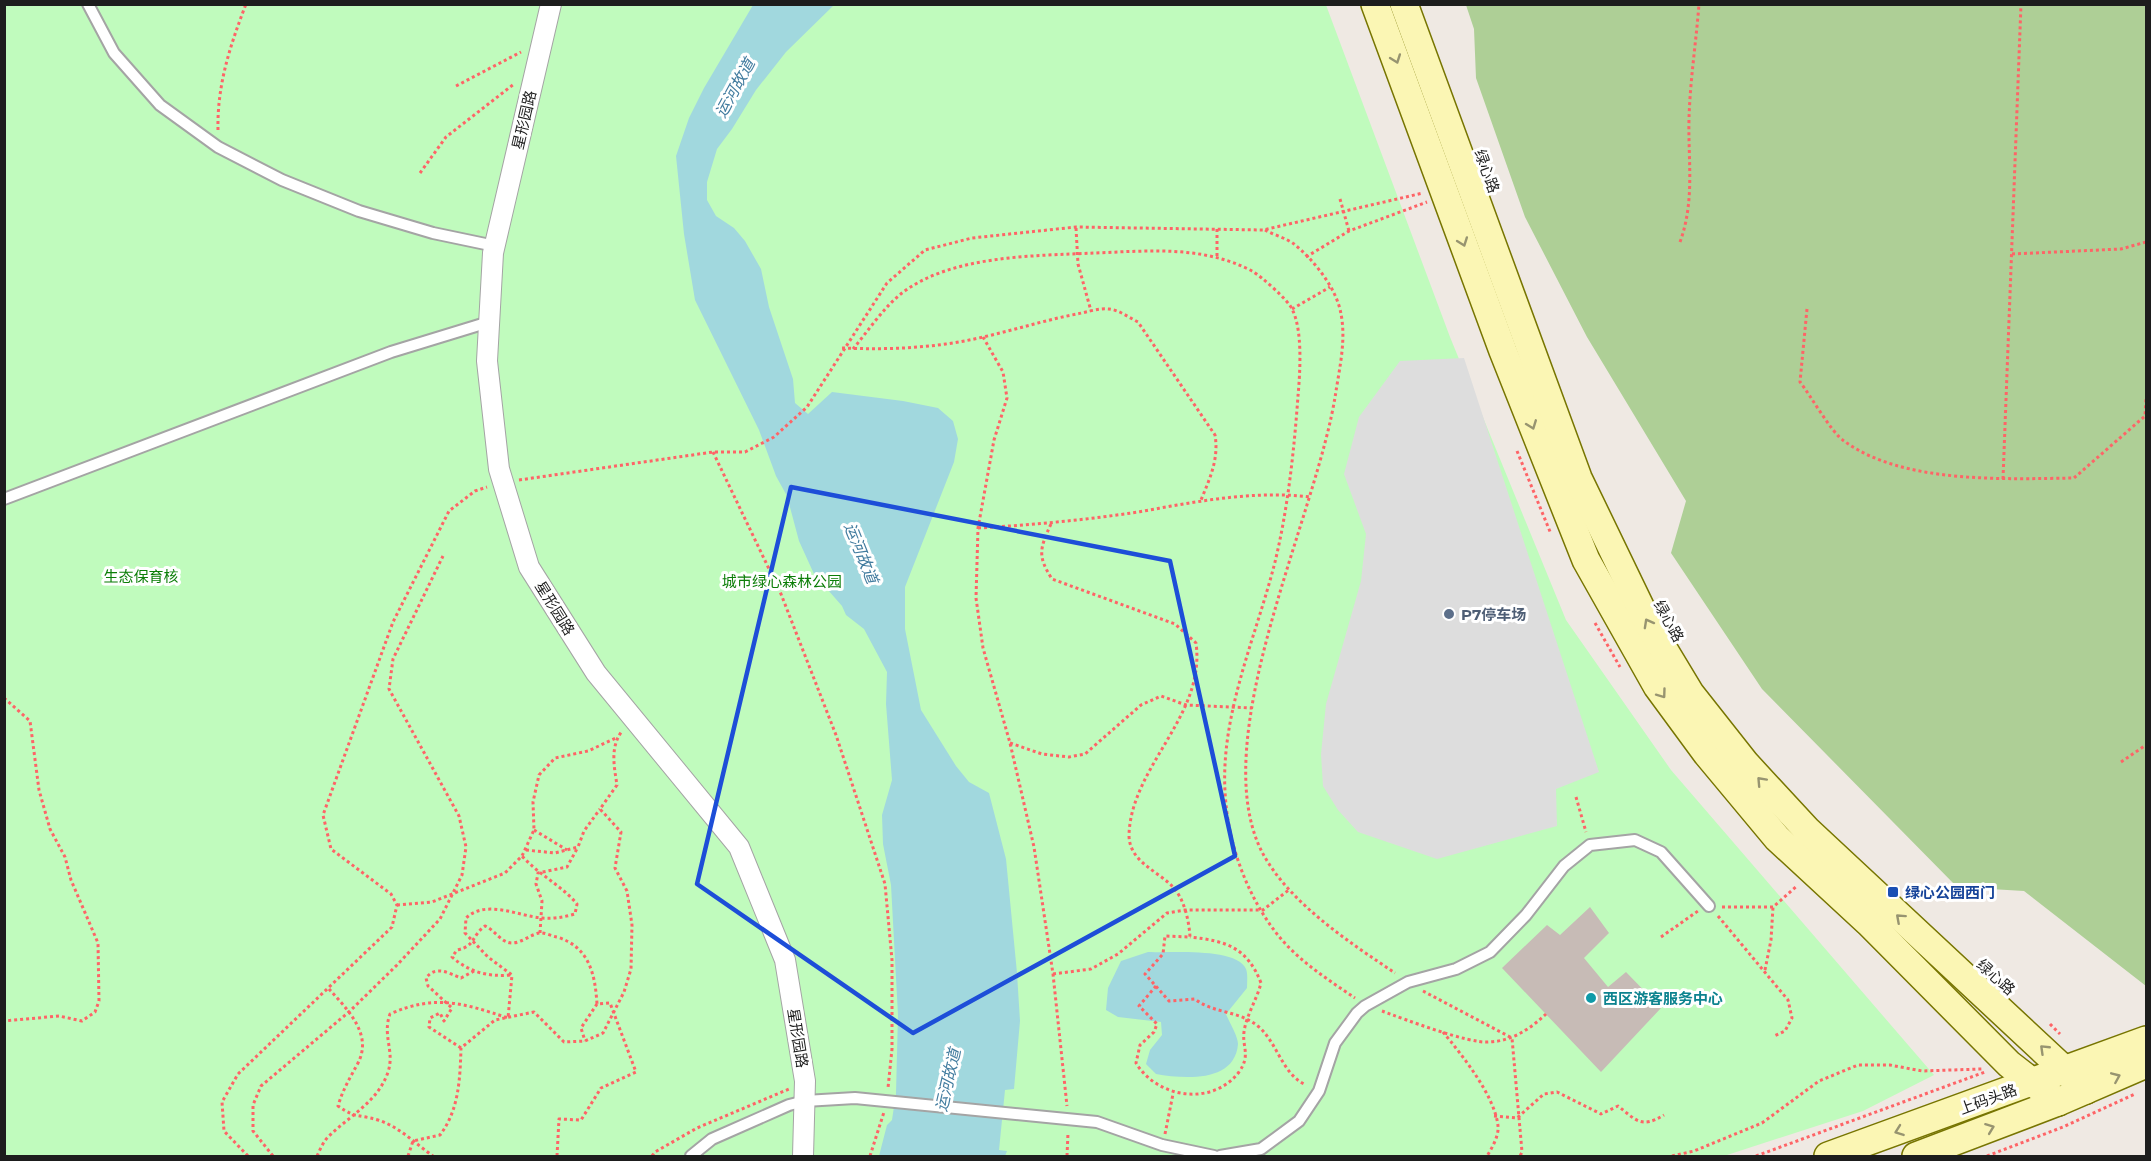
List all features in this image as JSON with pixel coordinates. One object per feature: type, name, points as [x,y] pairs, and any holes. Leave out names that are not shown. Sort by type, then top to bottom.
[{"type":"main road","points":[[1376,4],[1536,438],[1586,560],[1657,686],[1707,754],[1777,838],[1869,923],[2003,1066],[2033,1083],[2058,1102]]},
{"type":"main road","name":"绿心路","points":[[1404,4],[1578,478],[1648,625],[1690,693],[1746,764],[1807,830],[2066,1071],[2095,1086]]},
{"type":"main road","name":"上码头路","points":[[1828,1156],[2146,1041]]},
{"type":"main road","name":"上码头路","points":[[1916,1156],[2058,1102],[2146,1064]]},
{"type":"main road","points":[[1942,1115],[1951,1120],[1955,1134],[1952,1142]]},
{"type":"street","name":"星形园路","points":[[551,4],[495,246],[487,361],[499,469],[529,567],[596,673],[739,847],[785,960],[805,1081],[803,1156]]},
{"type":"lane","points":[[88,4],[114,53],[160,105],[218,147],[282,180],[359,211],[433,233],[495,246]]},
{"type":"lane","points":[[4,499],[391,352],[489,322]]},
{"type":"lane","points":[[1220,1156],[1261,1149],[1299,1121],[1319,1091],[1335,1043],[1365,1006],[1408,982],[1456,969],[1490,952],[1526,915],[1564,866],[1590,845],[1635,840],[1661,852],[1709,906]]},
{"type":"lane","points":[[691,1156],[712,1139],[789,1105],[805,1101],[855,1098],[1097,1122],[1162,1145],[1214,1156]]},
{"type":"path","points":[[218,147],[220,87],[227,54],[246,4]]},
{"type":"path","points":[[1680,242],[1688,221],[1692,165],[1689,120],[1699,4]]},
{"type":"path","points":[[2003,479],[2021,4]]},
{"type":"path","points":[[456,86],[522,51]]},
{"type":"path","points":[[420,173],[446,136],[537,67]]},
{"type":"path","points":[[248,1156],[224,1131],[222,1102],[238,1074],[392,927],[397,905],[391,894],[331,849],[323,815],[393,622],[448,511],[475,490],[503,483],[713,452],[745,452],[774,437],[807,407],[830,373],[842,348],[887,283],[925,250],[972,238],[1076,227],[1263,230],[1444,192]]},
{"type":"path","points":[[1306,257],[1349,231],[1444,192]]},
{"type":"path","points":[[1340,199],[1349,231]]},
{"type":"path","points":[[1076,227],[1078,264],[1091,311]]},
{"type":"path","points":[[1216,228],[1217,257]]},
{"type":"path","points":[[1263,230],[1293,243],[1330,286],[1341,313],[1343,342],[1332,416],[1311,497],[1259,666],[1244,773],[1252,820],[1262,852],[1290,890],[1338,934],[1408,982],[1456,1010],[1512,1038]]},
{"type":"path","points":[[2012,254],[2121,249],[2146,242]]},
{"type":"path","points":[[853,349],[900,294],[933,274],[977,263],[1078,254],[1188,251],[1217,257],[1255,272],[1292,309],[1299,339],[1300,379],[1295,445],[1276,558],[1232,708],[1225,764],[1226,805],[1247,883],[1282,940],[1324,977],[1365,1006],[1487,1043],[1512,1038],[1534,1026],[1546,1014]]},
{"type":"path","points":[[1292,309],[1330,286]]},
{"type":"path","points":[[842,348],[882,350],[925,346],[983,337],[1038,321],[1091,311],[1107,309],[1120,312],[1138,322],[1215,435],[1217,450],[1214,468],[1201,500]]},
{"type":"path","points":[[1807,309],[1800,382],[1843,440],[1887,464],[1983,479],[2073,478],[2145,416],[2146,399]]},
{"type":"path","points":[[983,337],[1004,372],[1007,398],[994,440],[978,528],[976,598],[983,648],[1010,743],[1034,847],[1053,974],[1068,1120],[1067,1156]]},
{"type":"path","points":[[713,452],[782,594],[836,735],[885,885],[892,960],[892,1049],[888,1100],[870,1156]]},
{"type":"path","points":[[978,528],[1051,524],[1201,500],[1287,494],[1311,497]]},
{"type":"path","points":[[1051,524],[1042,543],[1041,563],[1052,579],[1175,624],[1196,643],[1199,663],[1186,705],[1142,786],[1130,815],[1129,839],[1138,860],[1173,887],[1185,910],[1190,937]]},
{"type":"path","points":[[273,1156],[253,1131],[253,1105],[261,1086],[350,1011],[440,918],[462,875],[466,847],[459,816],[389,689],[393,659],[443,556]]},
{"type":"path","points":[[1010,743],[1042,754],[1069,758],[1085,754],[1114,726],[1151,700],[1161,696],[1186,705],[1252,708]]},
{"type":"path","points":[[4,698],[30,721],[39,790],[50,829],[65,857],[70,880],[98,943],[99,983],[99,1001],[94,1012],[82,1021],[59,1016],[4,1020]]},
{"type":"path","points":[[397,905],[432,902],[505,873],[522,856],[534,830],[533,802],[539,775],[555,758],[588,751],[616,738],[632,717]]},
{"type":"path","points":[[538,873],[567,867],[584,831],[617,785],[613,760],[616,738]]},
{"type":"path","points":[[2121,762],[2146,745]]},
{"type":"path","points":[[1575,797],[1590,845]]},
{"type":"path","points":[[413,1141],[440,1135],[451,1120],[459,1084],[461,1048],[495,1020],[534,1012],[564,1042],[585,1041],[603,1032],[615,1010],[631,969],[632,925],[627,891],[615,868],[621,832],[600,809]]},
{"type":"path","points":[[534,830],[567,850]]},
{"type":"path","points":[[526,850],[555,854],[578,847]]},
{"type":"path","points":[[512,975],[472,943],[465,933],[466,918],[475,910],[496,910],[542,918],[561,918],[575,914],[577,904],[564,889],[538,873],[522,856]]},
{"type":"path","points":[[538,873],[536,884],[542,901],[540,933]]},
{"type":"path","points":[[1661,938],[1691,915],[1709,906],[1773,907],[1797,886]]},
{"type":"path","points":[[1053,974],[1091,969],[1118,954],[1167,913],[1185,910],[1263,910],[1290,890]]},
{"type":"path","points":[[1709,906],[1788,1000],[1792,1018],[1785,1031],[1774,1036]]},
{"type":"path","points":[[1765,970],[1771,940],[1773,907]]},
{"type":"path","points":[[512,975],[492,977],[475,971],[452,957],[456,950],[467,948],[477,932],[485,926],[492,929],[501,939],[513,943],[540,933],[569,941],[588,958],[595,981],[597,1004],[580,1028],[585,1041]]},
{"type":"path","points":[[1156,987],[1139,1006],[1157,1024],[1154,1032],[1140,1045],[1136,1064],[1144,1077],[1156,1086],[1173,1093],[1195,1095],[1227,1084],[1240,1071],[1247,1051],[1244,1033],[1249,1019],[1261,983],[1255,966],[1241,952],[1220,940],[1165,936],[1163,954],[1145,974],[1169,1001],[1194,999],[1206,1007],[1232,1012],[1249,1019],[1262,1030],[1294,1080],[1319,1091]]},
{"type":"path","points":[[461,1048],[429,1027],[430,1018],[440,1013],[444,1021],[450,1015],[452,1008],[428,986],[426,978],[430,972],[440,970],[461,978],[475,971]]},
{"type":"path","points":[[508,1018],[512,975]]},
{"type":"path","points":[[329,989],[350,1011],[360,1029],[363,1045],[359,1061],[344,1086],[338,1106],[354,1116],[378,1120],[433,1156]]},
{"type":"path","points":[[317,1156],[327,1137],[354,1116],[376,1094],[388,1072],[390,1051],[386,1027],[390,1014],[411,1005],[442,1000],[508,1018]]},
{"type":"path","points":[[557,1156],[559,1119],[581,1120],[601,1088],[636,1072],[615,1010],[610,1003],[597,1004]]},
{"type":"path","points":[[2047,1022],[2063,1037]]},
{"type":"path","points":[[1442,1031],[1471,1067],[1498,1126],[1494,1146],[1487,1156]]},
{"type":"path","points":[[1512,1038],[1517,1118],[1522,1152],[1520,1156]]},
{"type":"path","points":[[1672,1156],[1694,1151],[1762,1123],[1819,1081],[1858,1065],[1890,1065],[1922,1071],[2003,1066]]},
{"type":"path","name":"上码头路","points":[[1756,1156],[2003,1066]]},
{"type":"path","points":[[2095,1086],[2122,1102]]},
{"type":"path","points":[[1494,1116],[1517,1118],[1544,1094],[1557,1092],[1601,1114],[1618,1106],[1639,1122],[1651,1123],[1664,1115]]},
{"type":"path","points":[[1987,1156],[2122,1102],[2138,1092]]},
{"type":"path","points":[[1162,1145],[1173,1093]]},
{"type":"path","points":[[408,1156],[413,1141]]},
{"type":"highlighted area","points":[[791,487],[1170,561],[1235,856],[913,1033],[697,884]]},
{"type":"green space","name":"城市绿心森林公园","points":[[5,4],[1326,5],[1450,337],[1566,620],[1671,770],[1934,1075],[1863,1111],[1724,1156],[5,1156]]},
{"type":"green space","points":[[1466,5],[2146,5],[2146,986],[2024,891],[1957,887],[1762,689],[1671,553],[1686,501],[1587,337],[1525,217],[1476,78],[1474,29]]},
{"type":"shaded area","name":"P7停车场","points":[[1464,358],[1599,772],[1556,789],[1557,826],[1437,859],[1358,832],[1338,810],[1323,786],[1321,754],[1326,704],[1361,581],[1366,534],[1344,474],[1359,417],[1400,361]]},
{"type":"water","name":"运河故道","points":[[753,5],[834,5],[786,52],[756,90],[717,149],[707,182],[707,200],[716,216],[734,228],[745,241],[761,269],[769,307],[793,379],[795,403],[808,414],[832,392],[938,408],[953,421],[958,439],[954,462],[905,587],[905,629],[921,710],[956,766],[969,782],[989,793],[1006,859],[1020,1021],[1014,1089],[1005,1090],[999,1150],[1007,1151],[1005,1156],[879,1156],[887,1125],[892,1120],[896,1093],[898,1015],[891,885],[883,844],[882,815],[892,780],[886,704],[887,672],[864,629],[846,615],[842,606],[814,574],[799,541],[787,496],[776,476],[759,430],[695,300],[684,234],[676,156],[689,118],[704,88]]},
{"type":"water","points":[[1148,952],[1217,954],[1240,962],[1246,969],[1247,988],[1226,1014],[1238,1041],[1235,1057],[1228,1066],[1206,1076],[1180,1077],[1156,1074],[1146,1064],[1150,1050],[1162,1035],[1161,1022],[1118,1017],[1106,1010],[1108,988],[1121,961]]},
{"type":"building","name":"西区游客服务中心","points":[[1590,907],[1609,933],[1584,958],[1608,987],[1626,972],[1661,1008],[1601,1072],[1502,968],[1547,925],[1560,935]]},
{"type":"place","name":"P7停车场","points":[[1449,614]]},
{"type":"place","name":"绿心公园西门","points":[[1893,892]]},
{"type":"place","name":"西区游客服务中心","points":[[1591,998]]},
{"type":"park label","name":"生态保育核","points":[[141,576]]}]
